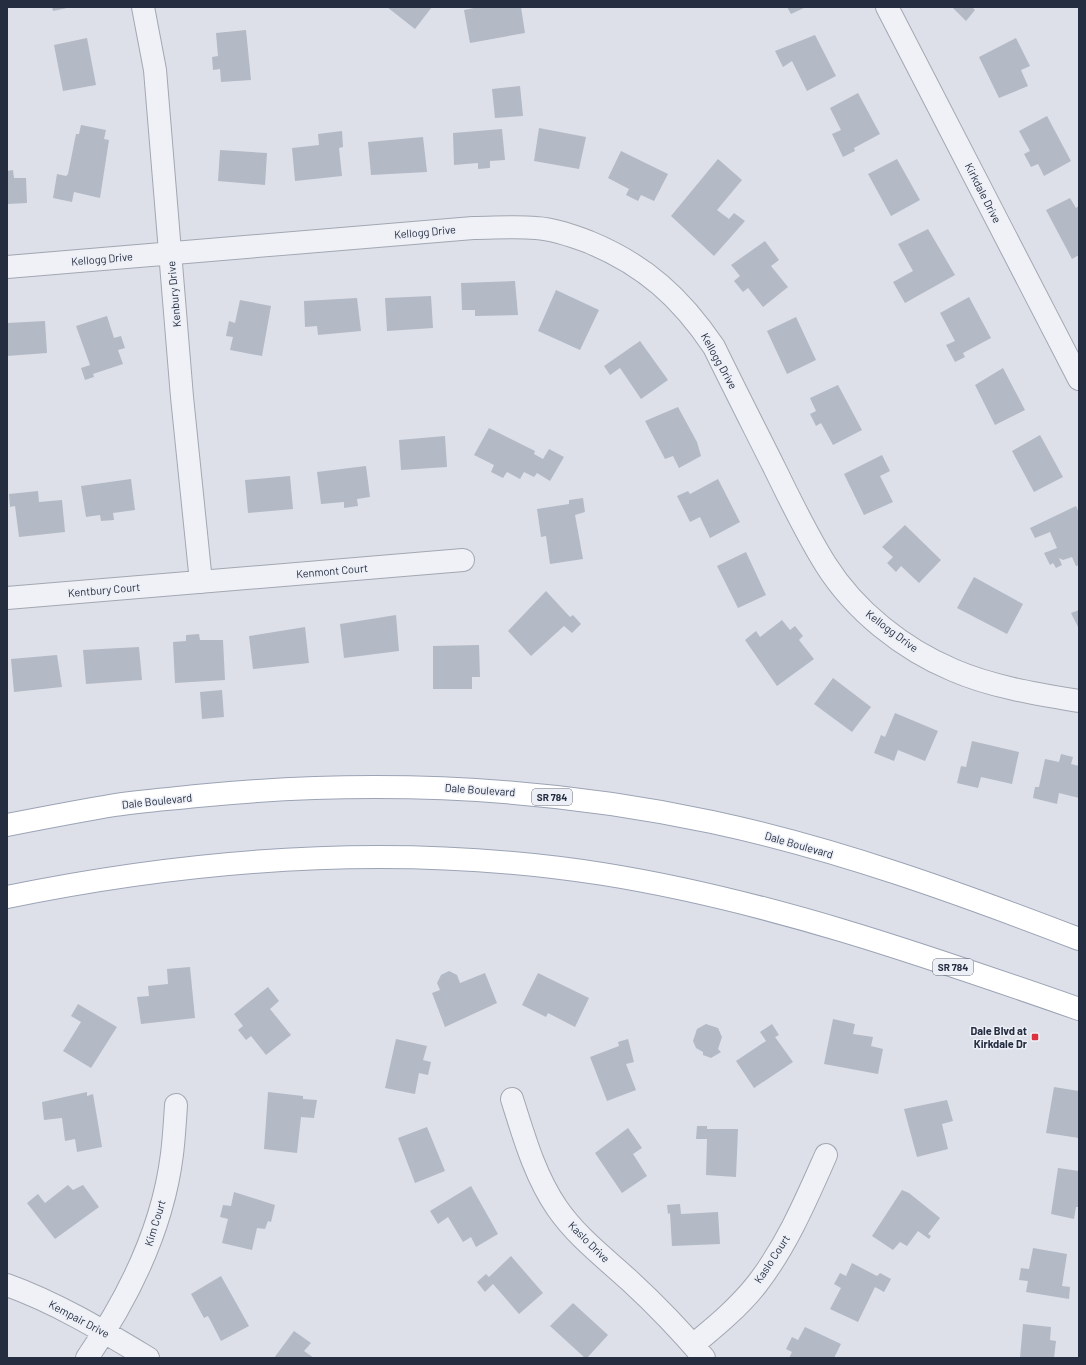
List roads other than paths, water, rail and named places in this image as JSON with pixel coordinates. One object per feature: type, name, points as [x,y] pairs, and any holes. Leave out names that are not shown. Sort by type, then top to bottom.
[{"type":"main road","name":"Dale Boulevard","points":[[7,825],[117,805],[232,793],[348,786],[412,786],[515,792],[615,805],[711,822],[787,841],[880,868],[981,902],[1079,939]]},
{"type":"main road","name":"SR 784","points":[[7,897],[150,873],[260,860],[326,857],[410,858],[525,864],[604,875],[725,900],[821,925],[1007,984],[1079,1009]]},
{"type":"street","name":"Kenbury Drive","points":[[142,7],[155,70],[182,397],[201,582]]},
{"type":"street","name":"Kirkdale Drive","points":[[887,7],[1079,379]]},
{"type":"street","name":"Kellogg Drive","points":[[7,267],[473,228],[538,228],[573,236],[614,253],[645,272],[674,295],[698,323],[714,348],[805,530],[827,567],[854,600],[878,623],[910,647],[953,670],[983,681],[1079,701]]},
{"type":"street","name":"Kenmont Court","points":[[201,582],[463,560]]},
{"type":"street","name":"Kentbury Court","points":[[7,598],[201,582]]},
{"type":"street","name":"Kaslo Drive","points":[[512,1100],[525,1142],[539,1176],[557,1209],[581,1237],[631,1282],[699,1352]]},
{"type":"street","name":"Kim Court","points":[[87,1358],[105,1332],[132,1283],[146,1251],[162,1203],[172,1155],[176,1105]]},
{"type":"street","name":"Kaslo Court","points":[[699,1352],[761,1278],[789,1235],[826,1155]]},
{"type":"street","name":"Kempair Drive","points":[[7,1285],[32,1294],[105,1332],[148,1358]]},
{"type":"place","name":"Dale Blvd at Kirkdale Dr","points":[[1035,1037]]}]
